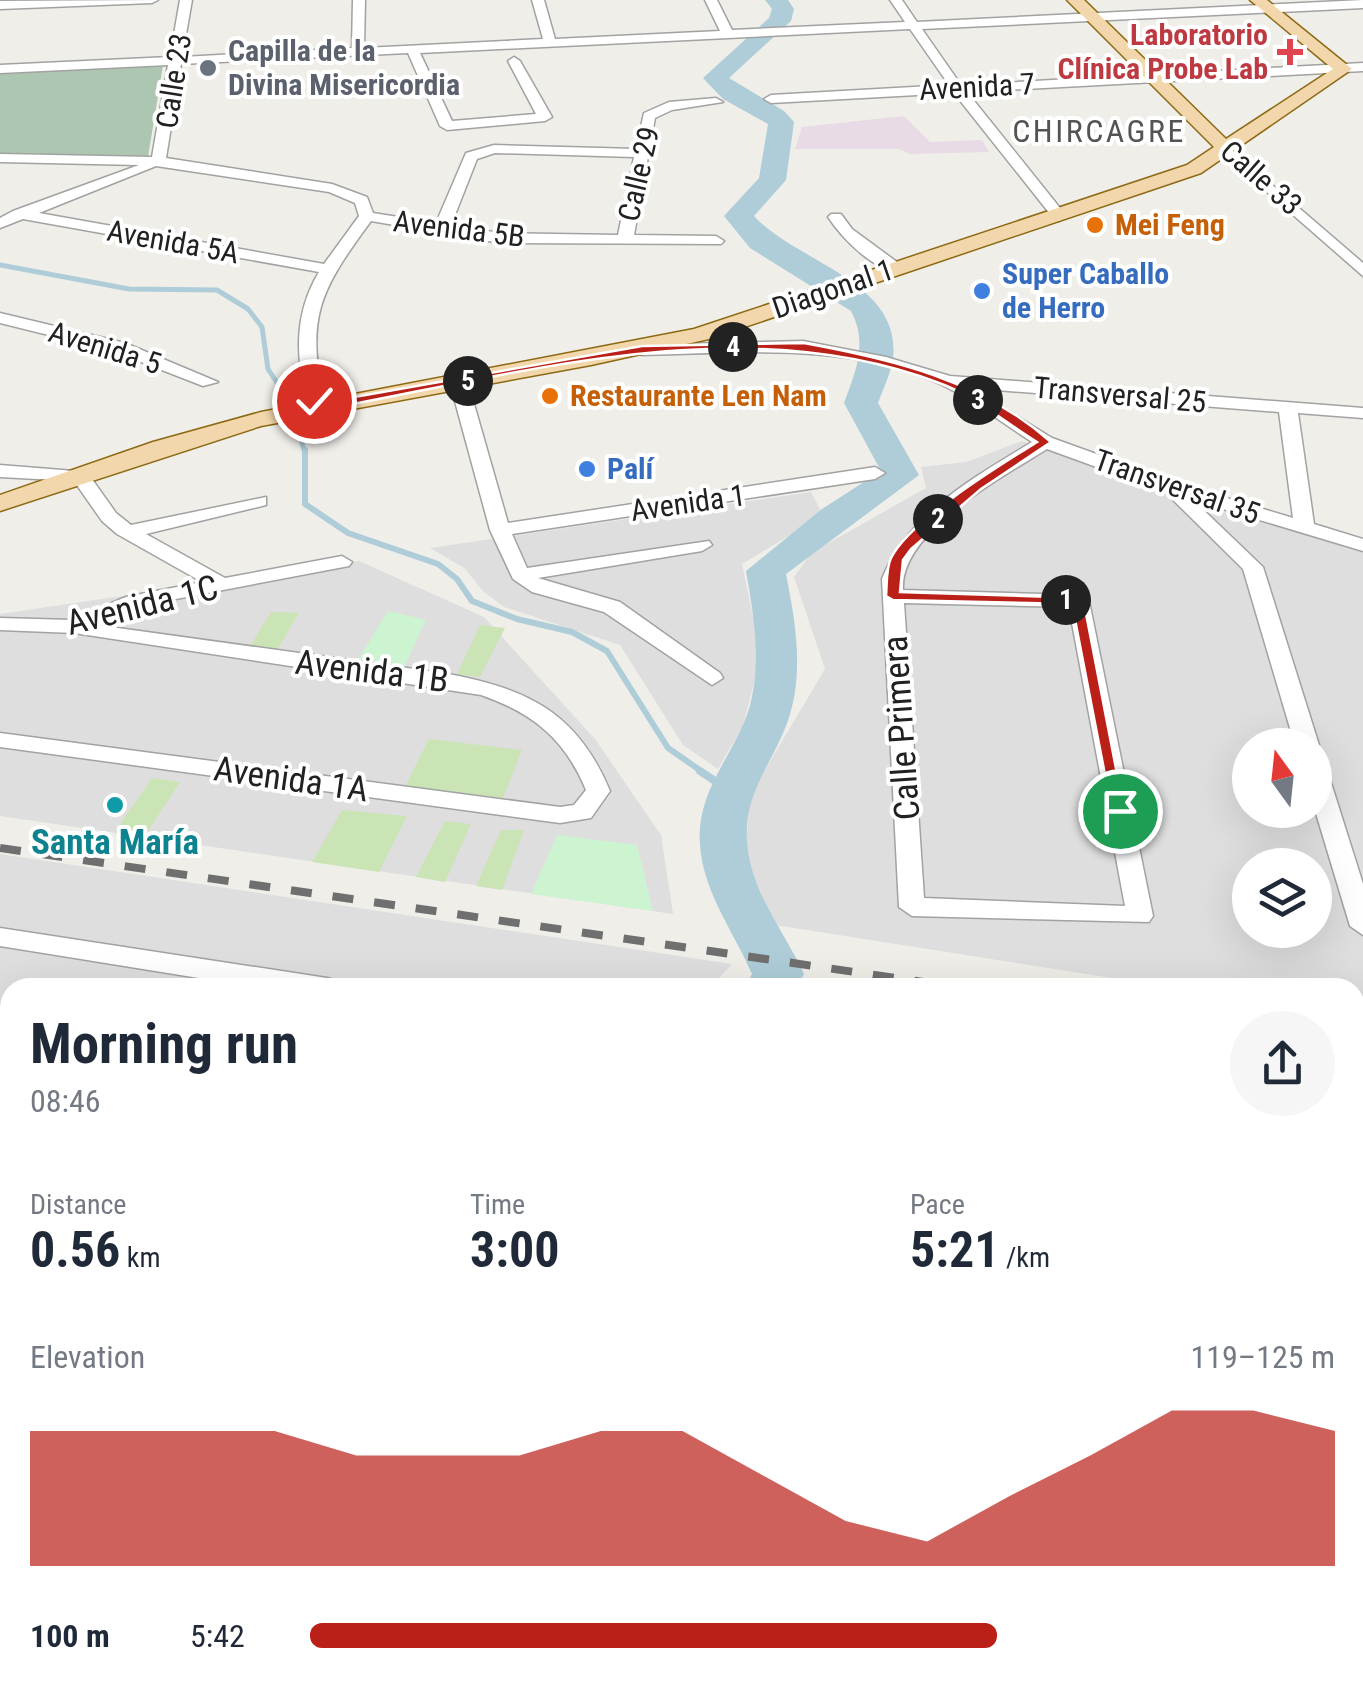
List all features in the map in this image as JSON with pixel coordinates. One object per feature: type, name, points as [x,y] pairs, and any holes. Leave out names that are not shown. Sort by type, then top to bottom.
[{"type":"main road","name":"Calle 33","points":[[1075,0],[1227,150]]},
{"type":"main road","points":[[1263,4],[1353,68]]},
{"type":"main road","name":"Diagonal 1","points":[[0,502],[172,443],[263,419],[642,350],[823,293],[1194,170],[1353,68]]},
{"type":"street","points":[[0,5],[152,0]]},
{"type":"street","name":"Calle 23","points":[[158,161],[186,0]]},
{"type":"street","points":[[358,52],[359,0]]},
{"type":"street","points":[[538,0],[550,42]]},
{"type":"street","points":[[711,0],[728,34]]},
{"type":"street","points":[[896,0],[957,88],[1059,216]]},
{"type":"street","points":[[0,19],[28,3]]},
{"type":"street","points":[[0,69],[1092,16],[1263,4],[1363,4]]},
{"type":"street","points":[[412,49],[448,126],[546,117],[514,61]]},
{"type":"street","points":[[1353,68],[1363,84]]},
{"type":"street","name":"Avenida 7","points":[[771,99],[1353,68]]},
{"type":"street","name":"Calle 29","points":[[625,240],[649,116],[669,106],[716,102]]},
{"type":"street","points":[[441,230],[471,156],[494,148],[640,154]]},
{"type":"street","name":"Calle 33","points":[[1227,150],[1363,271]]},
{"type":"street","points":[[0,158],[158,161]]},
{"type":"street","points":[[0,223],[158,161]]},
{"type":"street","name":"Avenida 5B","points":[[158,161],[332,188],[362,200],[367,216],[441,230],[500,238],[716,241]]},
{"type":"street","name":"Avenida 5A","points":[[18,214],[327,269]]},
{"type":"street","points":[[310,409],[303,347],[308,306],[327,269],[367,216]]},
{"type":"street","points":[[836,217],[846,232],[895,268]]},
{"type":"street","name":"Avenida 5","points":[[0,318],[119,347],[209,382]]},
{"type":"street","name":"Transversal 25","points":[[642,350],[804,346],[886,362],[948,382],[1363,413]]},
{"type":"street","points":[[459,382],[500,530],[520,575],[539,588],[612,607],[712,678]]},
{"type":"street","name":"Transversal 35","points":[[948,382],[1045,442],[1167,486],[1363,545]]},
{"type":"street","points":[[1288,409],[1305,530]]},
{"type":"street","name":"Calle Primera","points":[[893,596],[1078,600],[1140,916],[912,907],[893,596],[896,560],[906,546],[976,486],[1045,442]]},
{"type":"street","points":[[0,471],[80,476],[109,518],[221,584]]},
{"type":"street","name":"Avenida 1","points":[[500,530],[875,473]]},
{"type":"street","points":[[1167,486],[1253,567],[1303,728]]},
{"type":"street","points":[[128,532],[260,501]]},
{"type":"street","points":[[520,575],[702,545]]},
{"type":"street","name":"Avenida 1C","points":[[0,624],[74,627],[133,600],[342,562]]},
{"type":"street","name":"Avenida 1B","points":[[74,627],[139,641],[476,684],[535,709],[584,757],[598,791],[582,812]]},
{"type":"street","name":"Avenida 1A","points":[[0,740],[560,816],[582,812]]},
{"type":"street","points":[[1332,825],[1363,926]]},
{"type":"street","points":[[0,937],[264,978]]},
{"type":"shaded area","points":[[904,116],[930,142],[982,140],[989,152],[910,154],[899,149],[795,149],[802,127]]},
{"type":"shaded area","points":[[1022,441],[1363,551],[1363,978],[1112,978],[775,925],[745,857],[750,795],[825,669],[794,577],[811,553],[926,488],[921,467],[966,462]]},
{"type":"shaded area","points":[[811,492],[823,515],[742,564],[758,640],[758,667],[743,726],[718,769],[683,745],[620,645],[504,607],[484,592],[464,568],[430,548]]},
{"type":"shaded area","points":[[359,561],[484,617],[595,739],[661,835],[673,914],[0,816],[0,614]]},
{"type":"shaded area","points":[[0,854],[732,964],[719,978],[0,978]]},
{"type":"green space","points":[[163,65],[148,157],[0,153],[0,74]]},
{"type":"green space","points":[[388,611],[426,620],[403,670],[356,663]]},
{"type":"green space","points":[[271,612],[299,613],[276,652],[249,648]]},
{"type":"green space","points":[[480,625],[505,628],[480,677],[457,674]]},
{"type":"green space","points":[[429,739],[522,750],[503,798],[405,787]]},
{"type":"green space","points":[[152,778],[180,782],[144,837],[114,833]]},
{"type":"green space","points":[[342,810],[407,816],[379,872],[312,862]]},
{"type":"green space","points":[[445,821],[471,824],[445,882],[416,877]]},
{"type":"green space","points":[[501,830],[524,830],[502,890],[476,886]]},
{"type":"green space","points":[[557,835],[637,845],[653,911],[531,894]]},
{"type":"waterway","points":[[776,0],[783,9],[780,21],[715,78],[732,93],[781,122],[772,180],[738,216],[761,241],[843,289],[864,306],[876,328],[876,359],[861,403],[892,452],[901,475],[835,517],[766,571],[776,631],[775,690],[763,729],[729,791],[723,841],[730,875],[771,958],[778,974],[776,978]]},
{"type":"waterway","points":[[0,265],[129,289],[217,290],[248,309],[262,327],[268,369],[289,401],[305,453]]},
{"type":"waterway","points":[[305,453],[305,504],[348,533],[438,564],[457,579],[472,601],[517,619],[572,632],[607,651],[668,748],[704,773]]},
{"type":"waterway","points":[[700,771],[727,789]]},
{"type":"railway","points":[[0,848],[896,978]]},
{"type":"place","name":"Laboratorio Clínica Probe Lab","points":[[1290,52]]},
{"type":"place","name":"Capilla de la Divina Misericordia","points":[[208,68]]},
{"type":"place","name":"Mei Feng","points":[[1095,225]]},
{"type":"place","name":"Super Caballo de Herro","points":[[982,291]]},
{"type":"place","name":"Restaurante Len Nam","points":[[550,396]]},
{"type":"place","name":"Palí","points":[[587,469]]},
{"type":"place","name":"Santa María","points":[[115,805]]},
{"type":"district","name":"CHIRCAGRE","points":[[1099,131]]},
{"type":"route","points":[[314,401],[316,408],[642,350],[804,346],[886,362],[948,382],[1045,442],[976,486],[906,546],[896,560],[893,596],[1078,600],[1120,811]]}]
